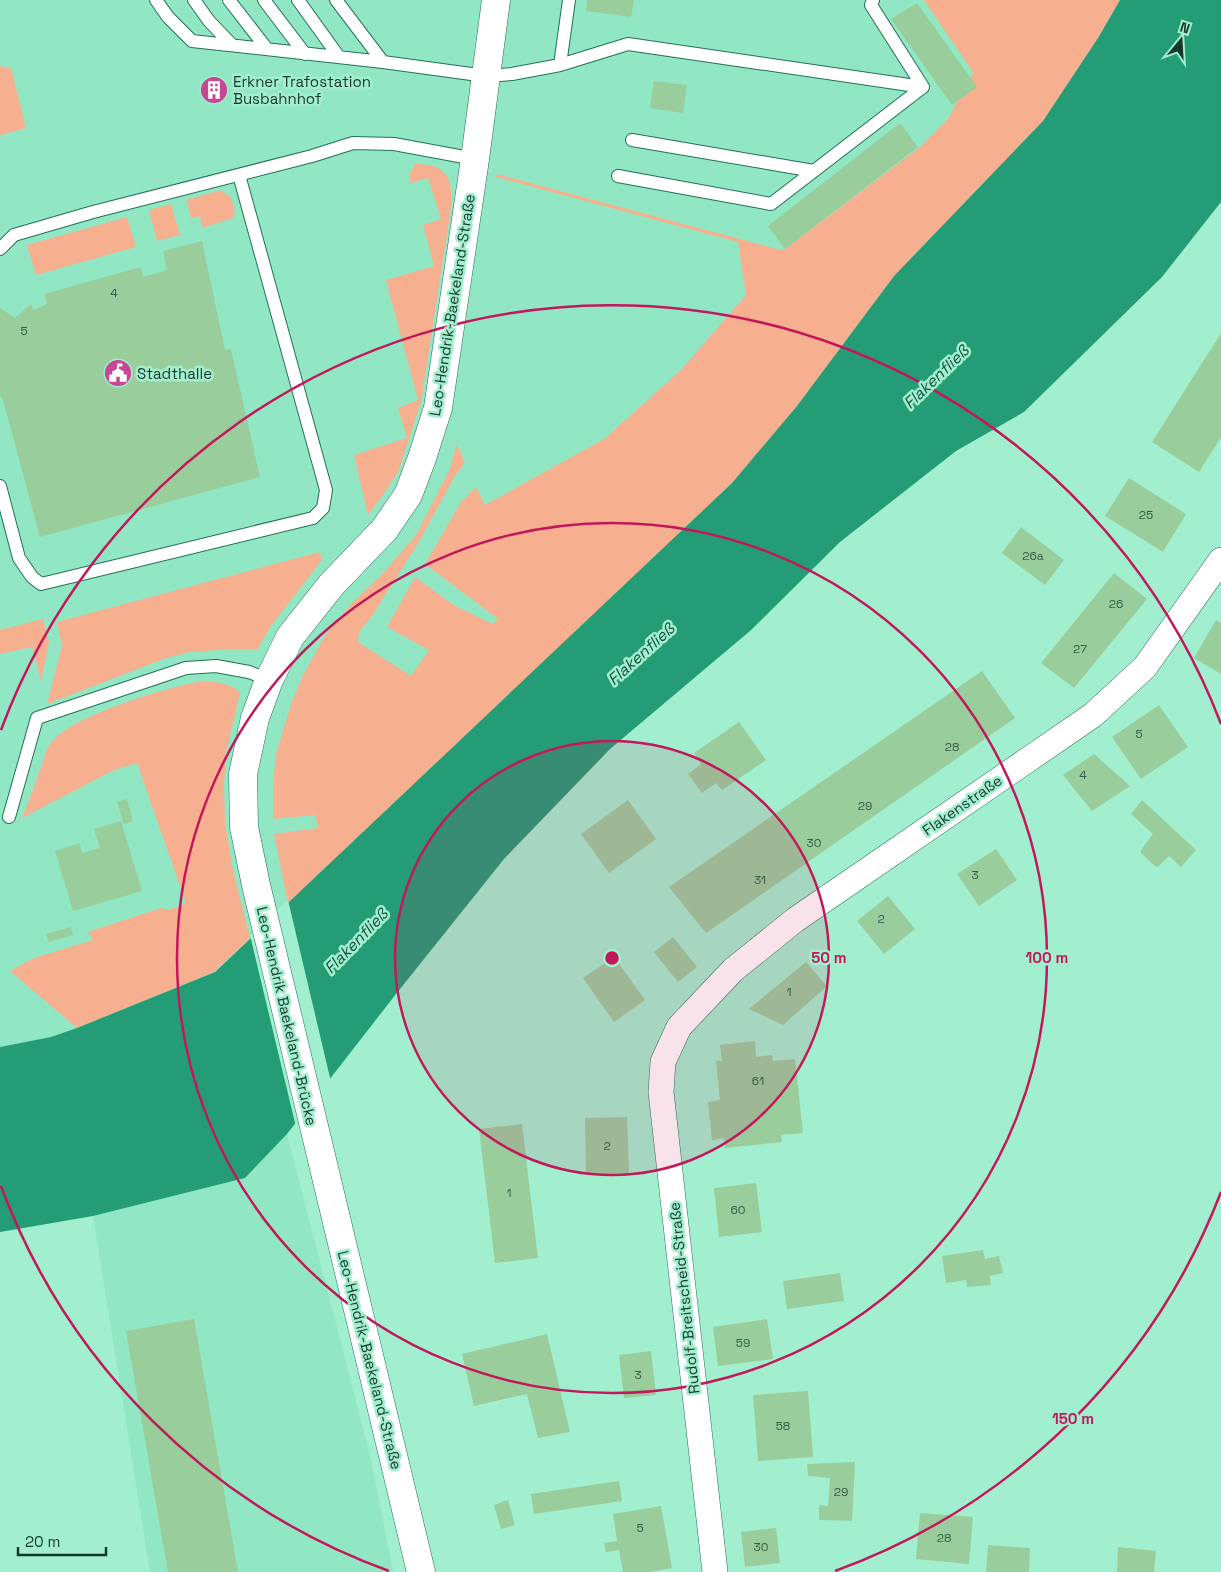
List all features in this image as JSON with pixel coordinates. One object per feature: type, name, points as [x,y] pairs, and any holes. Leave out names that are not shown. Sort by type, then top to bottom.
[{"type":"street","name":"Leo-Hendrik-Baekeland-Straße","points":[[256,885],[244,827],[243,774],[255,718],[269,680],[290,637],[332,584],[384,530],[408,495],[438,408],[476,159],[496,0]]},
{"type":"street","name":"Flakenstraße","points":[[679,1028],[733,970],[795,920],[1093,715],[1145,667],[1221,560]]},
{"type":"street","name":"Leo-Hendrik Baekeland-Brücke","points":[[256,885],[318,1147]]},
{"type":"street","name":"Rudolf-Breitscheid-Straße","points":[[679,1028],[663,1062],[661,1092],[715,1572]]},
{"type":"street","name":"Leo-Hendrik-Baekeland-Straße","points":[[318,1147],[421,1572]]},
{"type":"lane","points":[[156,0],[168,17],[192,41],[383,62],[486,76],[512,74],[560,65],[628,44],[924,87]]},
{"type":"lane","points":[[194,0],[209,21],[231,44]]},
{"type":"lane","points":[[229,0],[267,49]]},
{"type":"lane","points":[[264,0],[305,54]]},
{"type":"lane","points":[[298,0],[339,57]]},
{"type":"lane","points":[[336,0],[383,62]]},
{"type":"lane","points":[[560,65],[569,0]]},
{"type":"lane","points":[[873,0],[871,5],[924,87]]},
{"type":"lane","points":[[618,176],[771,204],[924,87]]},
{"type":"lane","points":[[632,140],[814,171]]},
{"type":"lane","points":[[0,249],[14,235],[93,212],[312,156],[353,143],[394,144],[476,159]]},
{"type":"lane","points":[[0,486],[19,558],[32,577],[41,584],[313,518],[323,508],[326,490],[240,175]]},
{"type":"lane","points":[[9,817],[37,718],[186,668],[216,666],[249,672],[269,680]]},
{"type":"shaded area","points":[[0,0],[958,0],[991,58],[732,483],[214,972],[77,1028],[51,1037],[0,1047]]},
{"type":"shaded area","points":[[924,0],[1120,0],[1098,38],[1043,121],[894,276],[797,406],[732,483],[288,903],[274,834],[318,828],[315,815],[273,819],[273,785],[276,754],[291,704],[303,675],[326,634],[352,603],[385,571],[416,535],[449,471],[457,444],[465,463],[456,474],[417,545],[372,616],[359,632],[358,642],[411,676],[429,650],[387,627],[415,577],[455,606],[493,624],[498,619],[425,564],[461,502],[476,487],[485,505],[604,439],[681,370],[746,295],[738,242],[496,177],[497,174],[781,250],[785,249],[920,147],[948,119],[973,72]]},
{"type":"shaded area","points":[[0,66],[11,68],[26,128],[0,135]]},
{"type":"shaded area","points":[[415,164],[437,167],[448,178],[451,195],[450,215],[421,402],[399,470],[368,515],[354,455],[407,438],[398,408],[418,400],[386,280],[434,266],[423,225],[441,219],[428,178],[410,183],[410,173]]},
{"type":"shaded area","points":[[220,190],[231,197],[235,212],[233,218],[202,228],[200,216],[191,218],[186,200]]},
{"type":"shaded area","points":[[171,204],[180,235],[157,241],[149,210]]},
{"type":"shaded area","points":[[127,217],[136,247],[36,275],[27,245]]},
{"type":"shaded area","points":[[320,552],[322,560],[270,627],[258,649],[189,652],[166,658],[47,704],[62,646],[57,622]]},
{"type":"shaded area","points":[[43,619],[49,642],[41,681],[32,647],[0,654],[0,630]]},
{"type":"shaded area","points":[[202,681],[227,685],[240,693],[226,753],[224,785],[225,823],[233,870],[250,938],[214,972],[77,1028],[10,971],[34,958],[93,940],[88,932],[161,908],[169,910],[186,903],[137,763],[114,770],[22,818],[48,748],[62,733],[98,713],[121,704],[167,689]]},
{"type":"shaded area","points":[[287,1134],[371,1459],[393,1572],[150,1572],[93,1216],[245,1178]]},
{"type":"water","name":"Flakenfließ","points":[[1120,0],[1221,0],[1221,202],[1162,277],[1024,412],[956,451],[840,542],[750,631],[610,749],[504,859],[287,1134],[245,1178],[93,1216],[0,1232],[0,1047],[51,1037],[77,1028],[215,972],[732,483],[797,406],[894,276],[1043,121],[1098,38]]},
{"type":"pier","points":[[288,900],[331,1082],[296,1127],[250,935]]},
{"type":"building","points":[[587,0],[634,0],[631,17],[586,11]]},
{"type":"building","points":[[917,3],[977,87],[952,105],[891,19]]},
{"type":"building","points":[[654,81],[687,85],[683,113],[650,108]]},
{"type":"building","name":"Erkner Trafostation Busbahnhof","points":[[218,85],[220,92],[209,95],[207,87]]},
{"type":"building","points":[[900,123],[918,147],[785,249],[768,226]]},
{"type":"building","name":"Stadthalle","points":[[202,241],[225,350],[231,349],[260,477],[40,537],[3,400],[0,395],[0,308],[15,318],[31,304],[34,310],[47,304],[44,294],[141,267],[143,277],[167,270],[163,251]]},
{"type":"building","points":[[1221,333],[1221,437],[1199,472],[1152,442]]},
{"type":"building","points":[[1129,478],[1186,514],[1163,552],[1105,516]]},
{"type":"building","points":[[1021,527],[1064,560],[1045,585],[1002,553]]},
{"type":"building","points":[[1114,573],[1147,599],[1074,688],[1041,663]]},
{"type":"building","points":[[1216,620],[1221,623],[1221,674],[1194,658]]},
{"type":"building","points":[[982,671],[1015,718],[706,933],[669,887]]},
{"type":"building","points":[[1159,705],[1188,747],[1141,779],[1112,737]]},
{"type":"building","points":[[739,722],[766,760],[722,790],[716,783],[702,793],[688,774],[701,764],[694,753]]},
{"type":"building","points":[[1094,754],[1130,786],[1092,811],[1063,775]]},
{"type":"building","points":[[127,799],[133,821],[124,824],[117,802]]},
{"type":"building","points":[[628,800],[656,839],[609,873],[581,834]]},
{"type":"building","points":[[1142,800],[1196,850],[1181,867],[1169,856],[1156,867],[1141,853],[1141,850],[1153,834],[1131,814]]},
{"type":"building","points":[[121,821],[142,891],[73,911],[55,851],[80,843],[82,853],[100,848],[94,829]]},
{"type":"building","points":[[996,849],[1017,880],[979,906],[957,874]]},
{"type":"building","points":[[888,896],[915,929],[884,954],[857,921]]},
{"type":"building","points":[[71,927],[73,935],[49,942],[46,934]]},
{"type":"building","points":[[673,937],[697,967],[678,982],[654,952]]},
{"type":"building","points":[[614,957],[645,1000],[614,1022],[583,978]]},
{"type":"building","points":[[806,962],[827,986],[783,1025],[749,1009]]},
{"type":"building","points":[[755,1041],[756,1057],[772,1055],[773,1061],[795,1059],[803,1133],[781,1135],[782,1142],[725,1148],[724,1138],[712,1140],[708,1102],[720,1100],[716,1061],[722,1061],[720,1045]]},
{"type":"building","points":[[627,1117],[629,1173],[586,1174],[585,1118]]},
{"type":"building","points":[[522,1124],[538,1258],[495,1263],[479,1129]]},
{"type":"building","points":[[756,1183],[762,1232],[719,1237],[714,1188]]},
{"type":"building","points":[[983,1250],[985,1259],[999,1256],[1003,1273],[990,1276],[991,1285],[967,1287],[966,1280],[946,1283],[942,1256]]},
{"type":"building","points":[[840,1273],[844,1301],[787,1309],[783,1281]]},
{"type":"building","points":[[194,1319],[238,1572],[168,1572],[126,1331]]},
{"type":"building","points":[[767,1319],[773,1359],[718,1366],[713,1327]]},
{"type":"building","points":[[547,1334],[570,1432],[538,1438],[527,1394],[474,1406],[462,1354]]},
{"type":"building","points":[[651,1351],[656,1395],[624,1398],[619,1355]]},
{"type":"building","points":[[808,1391],[813,1457],[758,1461],[753,1395]]},
{"type":"building","points":[[855,1462],[852,1521],[819,1520],[819,1505],[828,1506],[830,1478],[808,1476],[807,1464]]},
{"type":"building","points":[[619,1481],[622,1501],[534,1514],[531,1494]]},
{"type":"building","points":[[508,1500],[515,1525],[501,1529],[494,1505]]},
{"type":"building","points":[[661,1506],[672,1568],[650,1572],[623,1572],[619,1550],[606,1552],[604,1543],[617,1541],[613,1514]]},
{"type":"building","points":[[920,1513],[973,1517],[969,1564],[916,1559]]},
{"type":"building","points":[[776,1528],[780,1563],[745,1567],[741,1532]]},
{"type":"building","points":[[988,1545],[1030,1548],[1029,1572],[986,1572]]},
{"type":"building","points":[[1118,1547],[1156,1551],[1154,1572],[1117,1572]]},
{"type":"place","name":"Erkner Trafostation Busbahnhof","points":[[214,90]]},
{"type":"place","name":"Stadthalle","points":[[118,373]]}]
